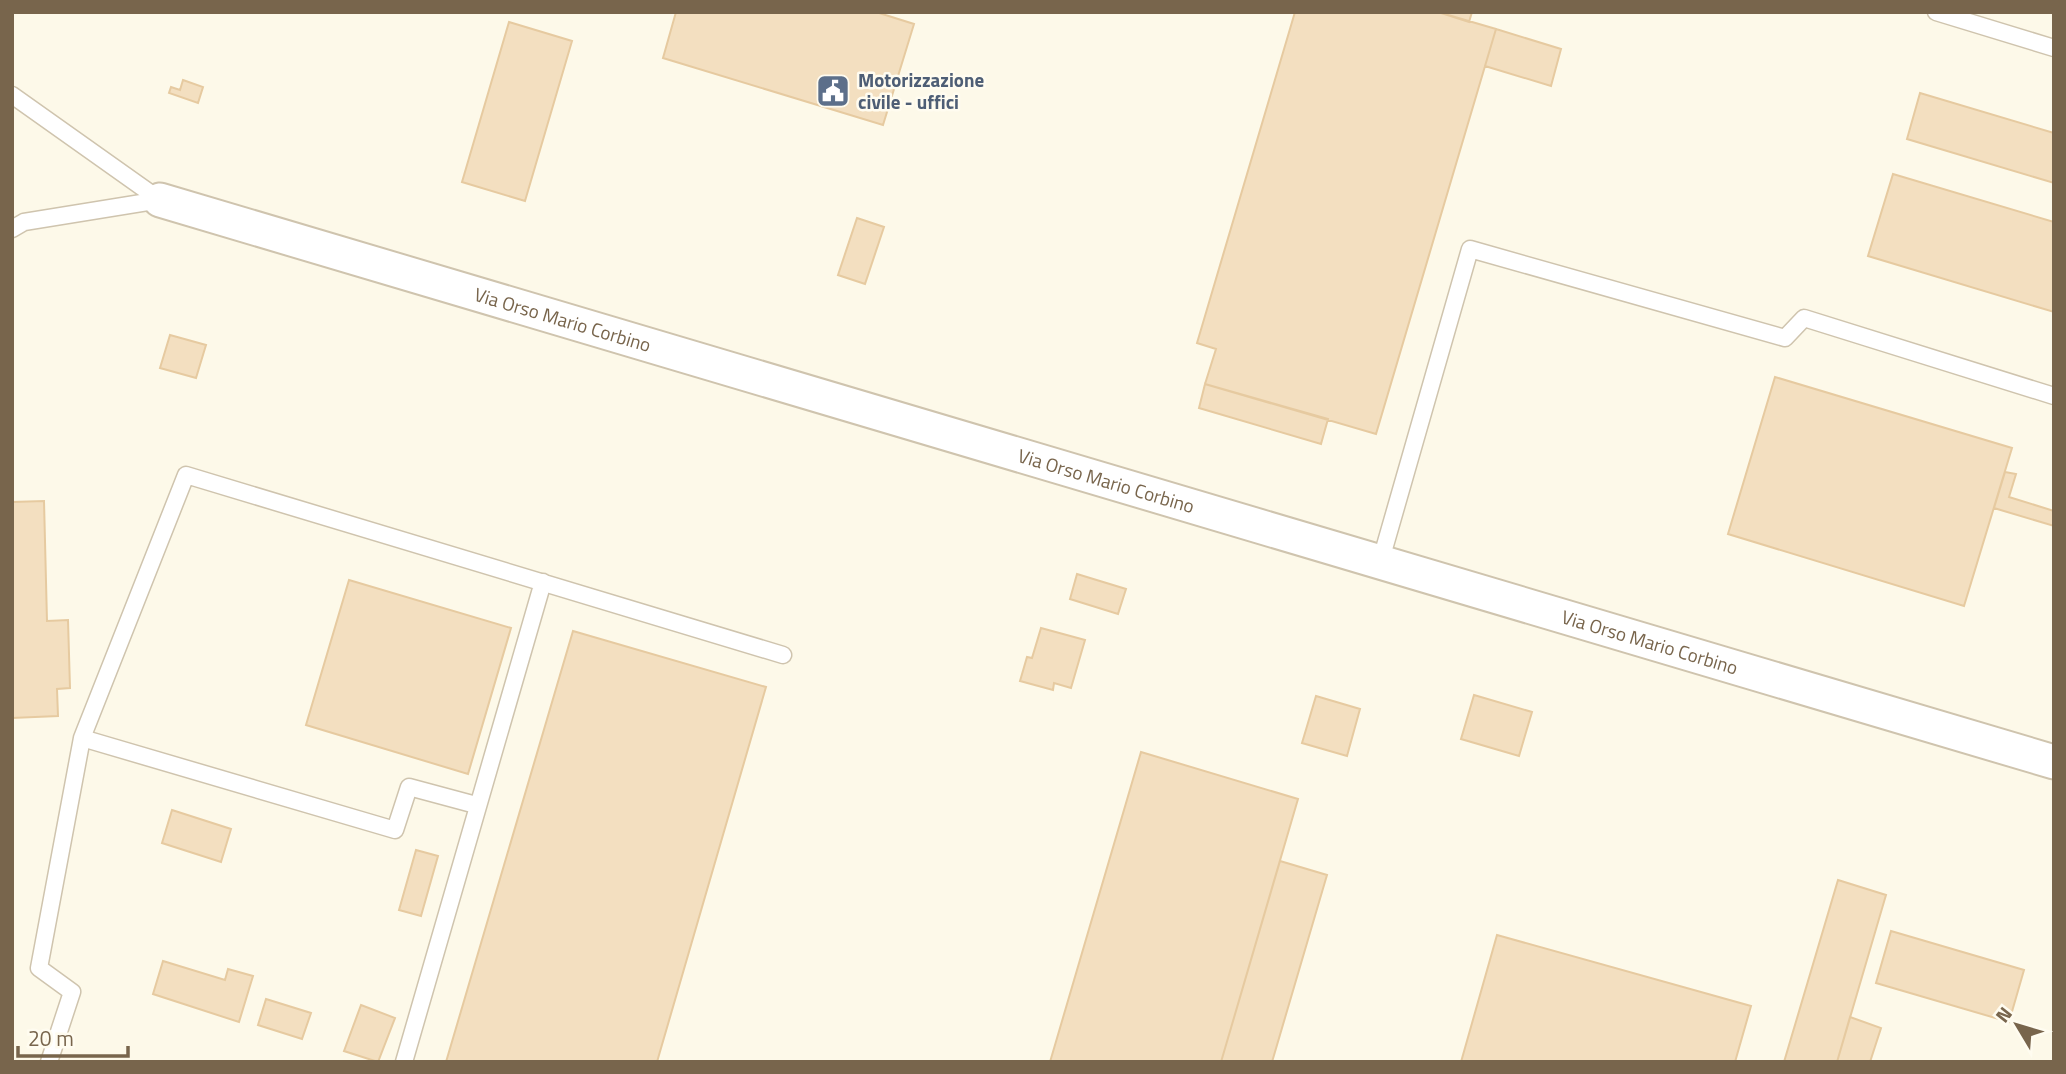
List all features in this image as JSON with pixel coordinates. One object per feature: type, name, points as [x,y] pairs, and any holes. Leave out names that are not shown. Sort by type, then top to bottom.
[{"type":"street","name":"Via Orso Mario Corbino","points":[[160,200],[2054,762]]},
{"type":"lane","points":[[1936,12],[2054,48]]},
{"type":"lane","points":[[12,96],[160,200]]},
{"type":"lane","points":[[12,229],[24,222],[160,200]]},
{"type":"lane","points":[[1380,563],[1470,249],[1785,338],[1804,318],[2054,396]]},
{"type":"lane","points":[[49,1062],[72,992],[39,968],[82,738],[186,475],[783,655]]},
{"type":"lane","points":[[404,1062],[542,582]]},
{"type":"lane","points":[[82,738],[395,830],[409,787],[476,805]]},
{"type":"building","name":"Motorizzazione civile - uffici","points":[[676,12],[876,12],[914,24],[883,125],[663,58]]},
{"type":"building","points":[[1295,12],[1438,12],[1496,29],[1376,434],[1205,384],[1216,349],[1197,343]]},
{"type":"building","points":[[1438,12],[1472,12],[1469,22]]},
{"type":"building","points":[[509,22],[572,41],[525,201],[462,182]]},
{"type":"building","points":[[1496,29],[1561,49],[1551,86],[1485,66]]},
{"type":"building","points":[[183,80],[203,87],[198,103],[169,93],[171,87],[180,90]]},
{"type":"building","points":[[1920,93],[2054,133],[2054,183],[1907,139]]},
{"type":"building","points":[[1893,174],[2054,222],[2054,312],[1868,256]]},
{"type":"building","points":[[857,218],[884,227],[865,284],[838,275]]},
{"type":"building","points":[[170,335],[206,345],[196,378],[160,368]]},
{"type":"building","points":[[1775,377],[2012,448],[1964,606],[1728,534]]},
{"type":"building","points":[[1205,384],[1328,419],[1321,444],[1199,408]]},
{"type":"building","points":[[2005,472],[2016,474],[2009,497],[2054,511],[2054,526],[1994,508]]},
{"type":"building","points":[[44,501],[47,621],[68,620],[70,688],[57,689],[58,716],[12,718],[12,502]]},
{"type":"building","points":[[1077,574],[1126,589],[1118,614],[1070,599]]},
{"type":"building","points":[[349,580],[511,628],[468,774],[306,725]]},
{"type":"building","points":[[1041,628],[1085,640],[1071,688],[1054,683],[1053,690],[1020,681],[1027,657],[1032,658]]},
{"type":"building","points":[[573,631],[766,687],[657,1062],[446,1062]]},
{"type":"building","points":[[1474,695],[1532,712],[1519,756],[1461,739]]},
{"type":"building","points":[[1316,696],[1360,709],[1347,756],[1302,743]]},
{"type":"building","points":[[1141,752],[1298,799],[1221,1062],[1050,1062]]},
{"type":"building","points":[[172,810],[231,829],[221,862],[162,843]]},
{"type":"building","points":[[416,850],[438,856],[421,916],[399,910]]},
{"type":"building","points":[[1280,861],[1327,875],[1272,1062],[1221,1062]]},
{"type":"building","points":[[1838,880],[1886,895],[1837,1062],[1784,1062]]},
{"type":"building","points":[[1891,931],[2024,970],[2009,1022],[1876,983]]},
{"type":"building","points":[[1497,935],[1751,1006],[1735,1062],[1461,1062]]},
{"type":"building","points":[[163,961],[225,980],[228,969],[253,976],[239,1022],[153,994]]},
{"type":"building","points":[[266,999],[311,1013],[302,1039],[258,1025]]},
{"type":"building","points":[[361,1005],[395,1018],[378,1062],[344,1051]]},
{"type":"building","points":[[1850,1017],[1881,1028],[1870,1062],[1837,1062]]},
{"type":"place","name":"Motorizzazione civile - uffici","points":[[833,91]]}]
